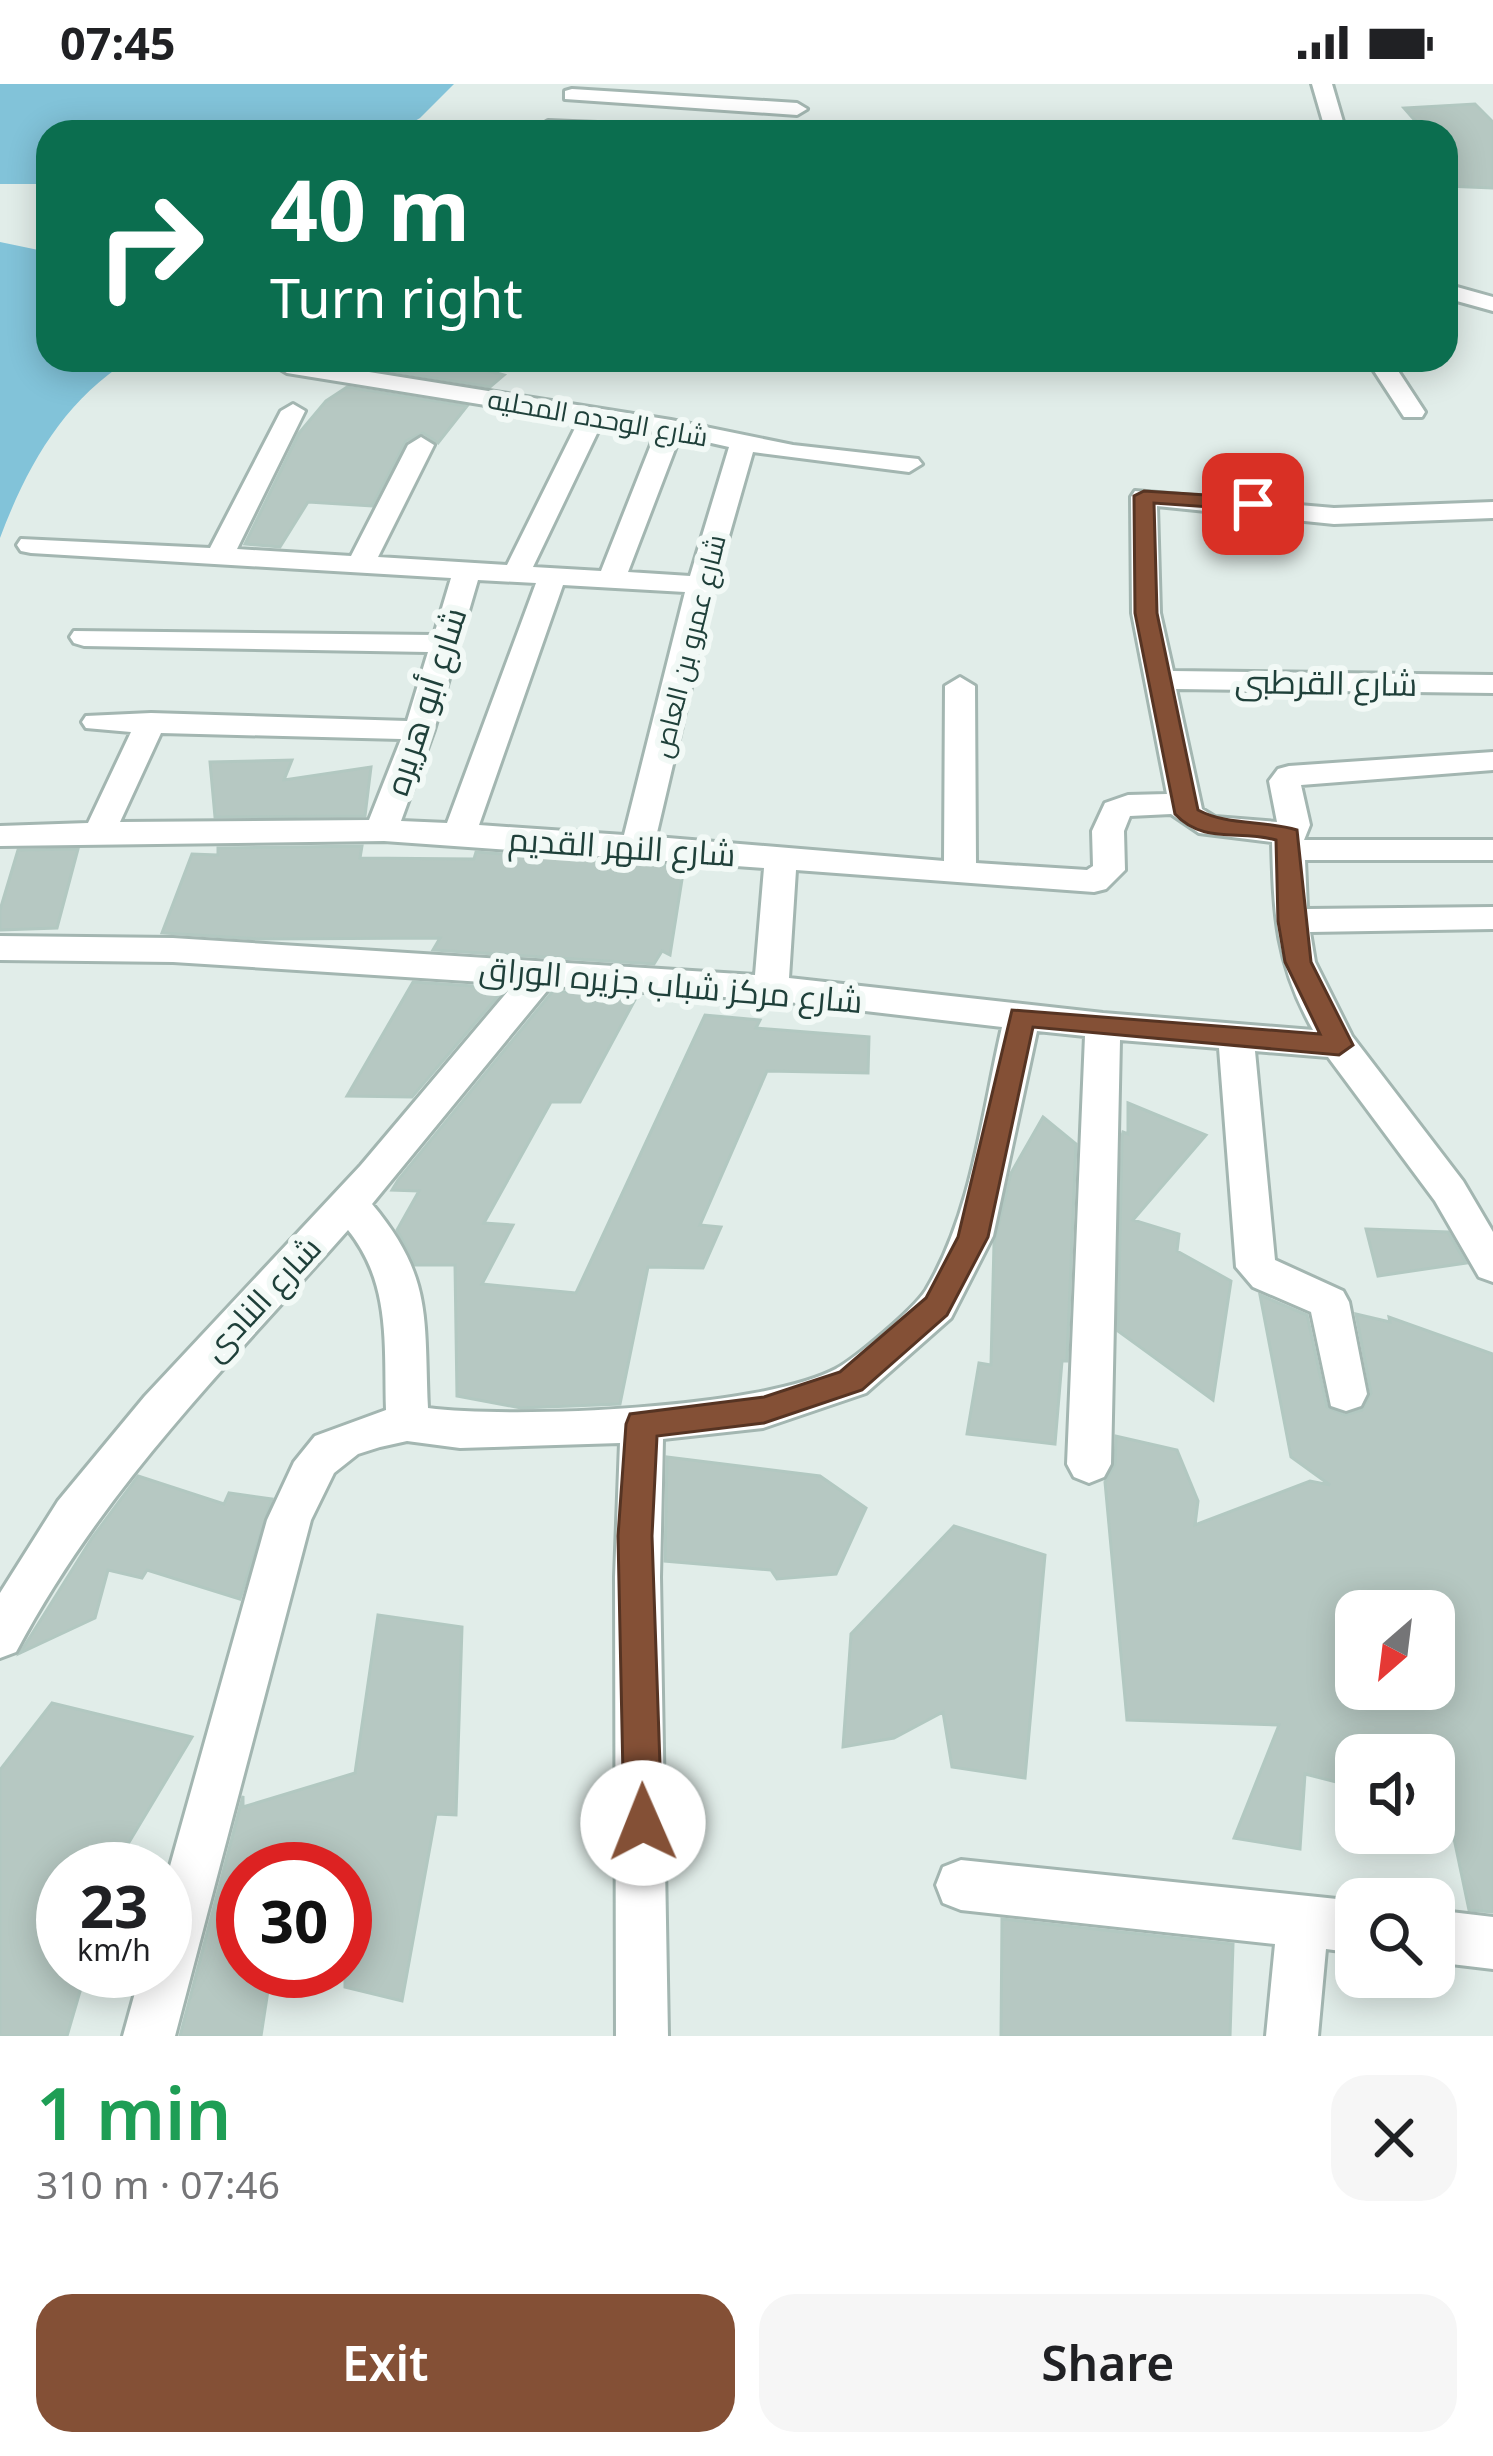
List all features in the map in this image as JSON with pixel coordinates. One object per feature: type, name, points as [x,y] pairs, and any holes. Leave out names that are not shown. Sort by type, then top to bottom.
[{"type":"street","points":[[1322,84],[1332,120]]},
{"type":"street","points":[[553,120],[576,89],[797,109]]},
{"type":"street","points":[[1458,294],[1493,304]]},
{"type":"street","name":"شارع الوحده المحليه","points":[[325,372],[671,427],[793,453],[909,464]]},
{"type":"street","points":[[1386,372],[1413,412]]},
{"type":"street","points":[[220,557],[293,411]]},
{"type":"street","points":[[517,574],[594,414]]},
{"type":"street","points":[[611,580],[671,427]]},
{"type":"street","name":"شارع عمرو بن العاص","points":[[637,849],[701,586],[743,443]]},
{"type":"street","points":[[360,566],[421,445]]},
{"type":"street","points":[[1493,510],[1334,516],[1144,496],[1146,613],[1184,804],[1191,819],[1215,829],[1263,828],[1290,843],[1493,850]]},
{"type":"street","points":[[32,545],[701,586]]},
{"type":"street","name":"شارع أبو هريره","points":[[381,831],[419,730],[467,572]]},
{"type":"street","points":[[459,835],[552,577]]},
{"type":"street","points":[[84,637],[446,644]]},
{"type":"street","name":"شارع القرطبى","points":[[1159,680],[1493,684]]},
{"type":"street","points":[[959,875],[960,686]]},
{"type":"street","points":[[97,722],[419,730]]},
{"type":"street","points":[[99,833],[152,722]]},
{"type":"street","points":[[1493,761],[1289,776],[1285,781],[1294,828],[1291,921],[1298,962],[1339,1045],[1449,1191],[1493,1266]]},
{"type":"street","name":"شارع النهر القديم","points":[[0,836],[381,831],[1094,881],[1109,869],[1108,831],[1116,810],[1128,805],[1184,804]]},
{"type":"street","points":[[771,988],[781,856]]},
{"type":"street","points":[[1291,921],[1493,918]]},
{"type":"street","name":"شارع مركز شباب جزيره الوراق","points":[[0,948],[173,950],[771,988],[1103,1027],[1339,1045]]},
{"type":"street","name":"شارع النادى","points":[[0,1637],[55,1538],[106,1466],[349,1204],[543,972]]},
{"type":"street","points":[[148,2036],[289,1520],[309,1470],[334,1442],[407,1423],[460,1430],[642,1424],[764,1410],[851,1381],[937,1306],[973,1237],[1022,1017]]},
{"type":"street","points":[[1089,1464],[1103,1027]]},
{"type":"street","points":[[1236,1037],[1256,1267],[1329,1302],[1346,1394]]},
{"type":"street","points":[[349,1204],[388,1251],[404,1298],[407,1423]]},
{"type":"street","points":[[642,1424],[635,1536],[644,1845],[642,2036]]},
{"type":"street","points":[[961,1885],[1335,1925]]},
{"type":"street","points":[[1292,2036],[1303,1921]]},
{"type":"street","points":[[1455,1938],[1493,1943]]},
{"type":"water","points":[[0,84],[454,84],[417,120],[36,120],[36,184],[0,184]]},
{"type":"water","points":[[0,242],[36,250],[36,372],[113,372],[85,395],[50,438],[0,538]]},
{"type":"building","points":[[1475,104],[1493,122],[1493,188],[1458,187],[1458,120],[1414,120],[1404,108]]},
{"type":"building","points":[[396,372],[504,375],[490,387]]},
{"type":"building","points":[[347,387],[467,406],[438,443],[423,433],[406,441],[372,506],[308,502],[280,547],[245,544],[299,433],[326,401]]},
{"type":"building","points":[[292,760],[284,780],[371,767],[365,816],[215,817],[210,762]]},
{"type":"building","points":[[362,846],[360,858],[474,859],[476,852],[684,867],[670,955],[662,951],[654,964],[433,950],[440,938],[258,939],[162,933],[192,854],[218,855],[218,848]]},
{"type":"building","points":[[78,849],[57,928],[0,930],[0,910],[18,850]]},
{"type":"building","points":[[413,982],[505,988],[412,1097],[347,1096]]},
{"type":"building","points":[[553,991],[637,996],[580,1102],[551,1102],[484,1223],[513,1225],[482,1284],[576,1293],[705,1015],[760,1020],[756,1028],[869,1037],[868,1073],[767,1071],[700,1225],[721,1227],[703,1268],[648,1267],[620,1404],[521,1408],[457,1396],[455,1265],[415,1265],[397,1230],[419,1191],[392,1190],[398,1180]]},
{"type":"building","points":[[1128,1103],[1206,1135],[1133,1220],[1179,1234],[1177,1251],[1231,1281],[1213,1400],[1118,1331],[1122,1136],[1128,1134]]},
{"type":"building","points":[[1043,1117],[1076,1144],[1067,1361],[1062,1361],[1055,1444],[967,1434],[979,1363],[991,1365],[994,1243],[1011,1173]]},
{"type":"building","points":[[1366,1229],[1448,1232],[1466,1263],[1378,1276]]},
{"type":"building","points":[[1260,1295],[1307,1315],[1327,1407],[1345,1415],[1362,1410],[1371,1393],[1356,1314],[1390,1322],[1389,1317],[1493,1354],[1493,1912],[1469,1910],[1455,1843],[1455,1734],[1335,1734],[1335,1782],[1305,1774],[1300,1849],[1234,1838],[1279,1725],[1127,1720],[1105,1482],[1115,1464],[1116,1436],[1177,1450],[1198,1501],[1195,1525],[1310,1481],[1330,1485],[1291,1457]]},
{"type":"building","points":[[667,1457],[820,1476],[866,1508],[836,1574],[777,1579],[771,1570],[665,1561]]},
{"type":"building","points":[[138,1476],[224,1504],[229,1493],[272,1499],[240,1599],[147,1570],[142,1578],[108,1570],[95,1618],[20,1653],[92,1538]]},
{"type":"building","points":[[954,1526],[1045,1555],[1025,1778],[952,1767],[943,1712],[894,1738],[843,1747],[851,1634]]},
{"type":"building","points":[[378,1615],[462,1627],[456,1815],[436,1814],[402,2001],[372,1994],[372,1842],[231,1842],[243,1796],[243,1807],[355,1773]]},
{"type":"building","points":[[52,1703],[192,1737],[129,1842],[36,1842],[36,1998],[78,1998],[67,2036],[0,2036],[0,1770]]},
{"type":"building","points":[[216,1899],[216,1998],[267,1998],[261,2036],[180,2036]]},
{"type":"building","points":[[1002,1919],[1233,1944],[1230,2036],[1001,2036]]},
{"type":"route","points":[[643,1823],[635,1613],[642,1424],[764,1410],[851,1381],[937,1306],[973,1237],[1022,1017],[1339,1045],[1298,962],[1291,921],[1292,843],[1288,836],[1263,828],[1215,829],[1187,814],[1146,613],[1144,496],[1253,504]]}]
